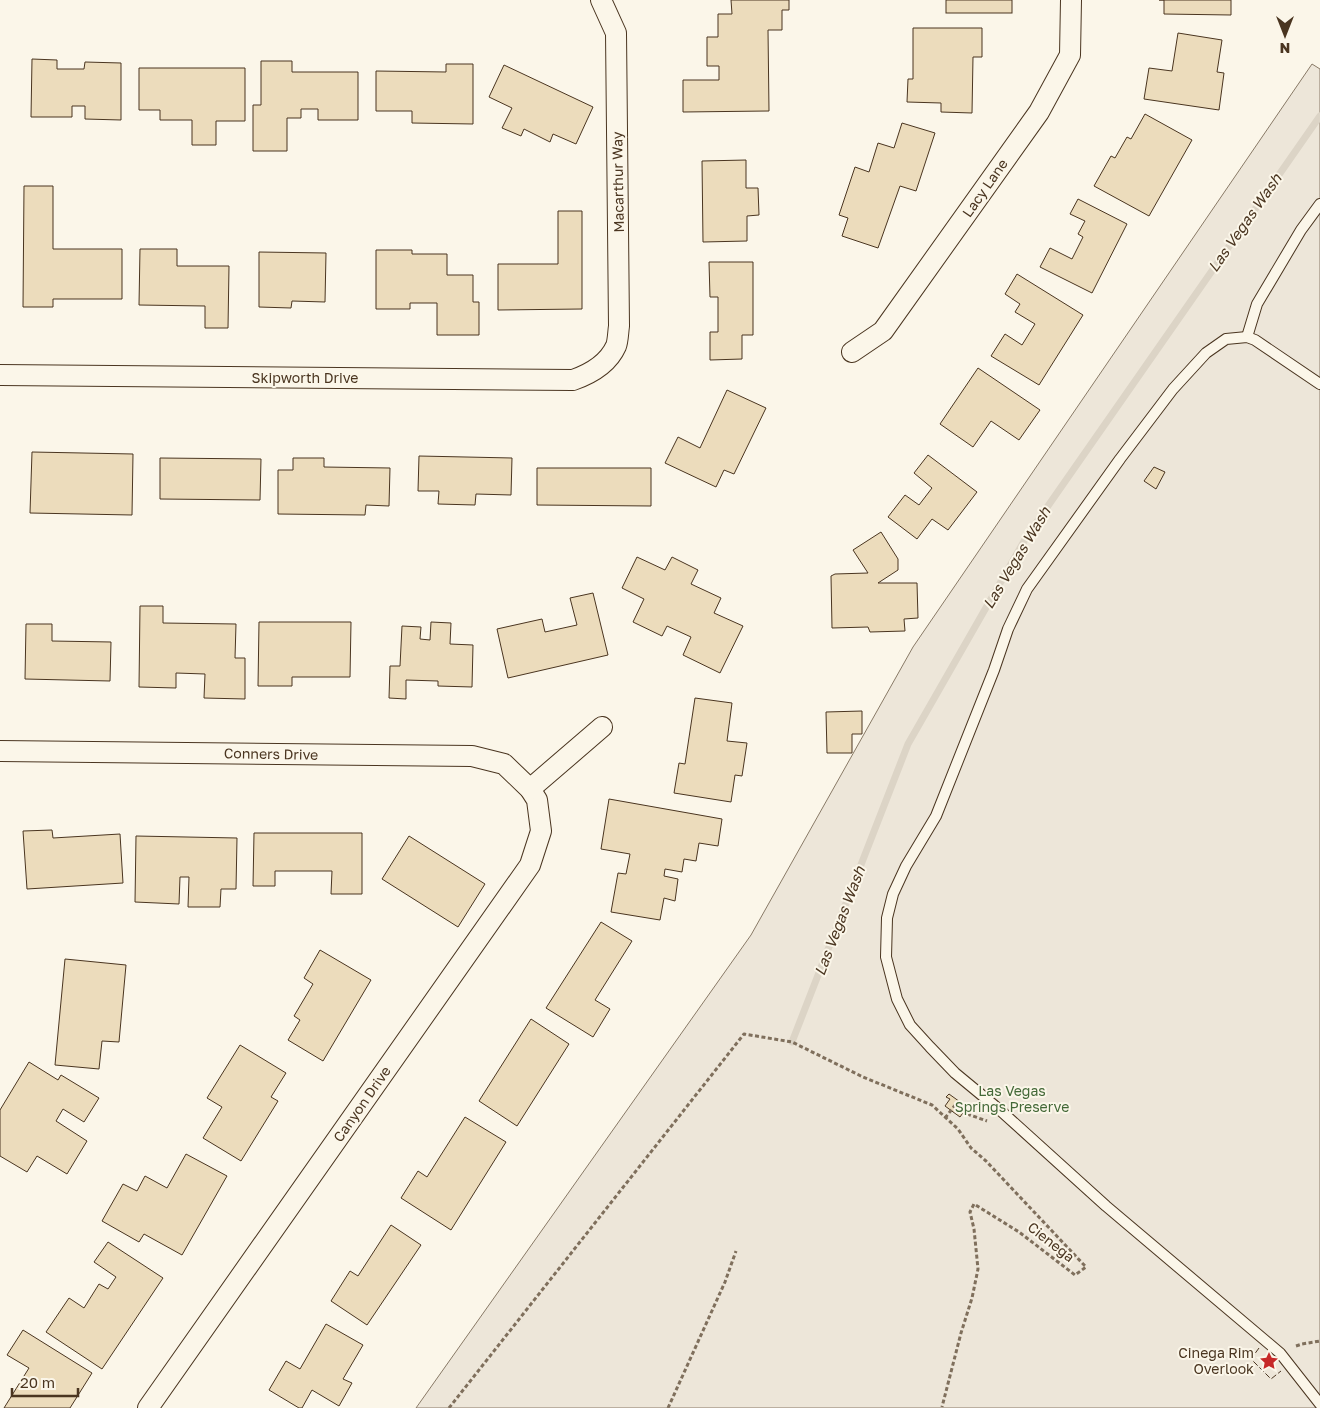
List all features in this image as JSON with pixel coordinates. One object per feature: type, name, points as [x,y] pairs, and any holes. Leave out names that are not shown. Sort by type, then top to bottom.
[{"type":"street","name":"Macarthur Way","points":[[601,0],[616,33],[619,317],[616,346],[605,363]]},
{"type":"street","name":"Lacy Lane","points":[[852,352],[883,331],[1039,112],[1070,54],[1071,0]]},
{"type":"street","name":"Skipworth Drive","points":[[0,375],[573,380],[588,375],[605,363]]},
{"type":"street","points":[[530,789],[602,727]]},
{"type":"street","name":"Conners Drive","points":[[0,751],[472,756],[504,764],[530,789]]},
{"type":"street","name":"Canyon Drive","points":[[148,1408],[530,865],[541,831],[537,800],[530,789]]},
{"type":"lane","points":[[1247,337],[1257,304],[1301,230],[1320,204]]},
{"type":"lane","points":[[1320,384],[1255,340],[1247,337],[1226,339],[1206,353],[1173,389],[1120,459],[1027,589],[1008,629],[994,670],[936,816],[906,866],[893,894],[887,918],[886,956],[897,998],[910,1025],[955,1073],[1001,1111],[1106,1206],[1280,1353],[1320,1404]]},
{"type":"path","points":[[449,1408],[744,1034],[792,1042],[863,1078],[932,1104],[945,1118],[956,1104],[970,1115],[989,1121],[994,1119]]},
{"type":"path","name":"Cienega","points":[[942,1408],[978,1269],[974,1229],[970,1212],[974,1204],[1019,1232],[1075,1275],[1086,1267],[986,1161],[971,1148],[958,1129],[945,1118]]},
{"type":"path","points":[[668,1408],[725,1282],[736,1251]]},
{"type":"path","points":[[1294,1347],[1320,1341]]},
{"type":"green space","name":"Las Vegas Springs Preserve","points":[[1312,64],[1320,69],[1320,1408],[416,1408],[751,935],[913,647]]},
{"type":"building","points":[[731,0],[789,0],[789,10],[782,10],[782,30],[768,30],[769,111],[683,112],[683,80],[719,80],[719,66],[707,66],[707,37],[718,37],[718,14],[732,14]]},
{"type":"building","points":[[946,0],[1012,0],[1012,13],[946,13]]},
{"type":"building","points":[[1164,0],[1231,0],[1231,15],[1164,14]]},
{"type":"building","points":[[913,28],[982,28],[982,57],[973,57],[972,113],[941,112],[941,103],[907,102],[908,79],[913,79]]},
{"type":"building","points":[[1178,33],[1222,40],[1217,72],[1224,73],[1219,110],[1144,99],[1149,68],[1172,71]]},
{"type":"building","points":[[32,59],[57,60],[57,69],[84,69],[85,62],[121,63],[121,120],[85,119],[85,106],[72,106],[72,117],[31,117]]},
{"type":"building","points":[[261,61],[292,61],[292,72],[358,72],[358,120],[318,120],[318,109],[301,109],[301,118],[287,118],[287,151],[253,151],[253,105],[261,105]]},
{"type":"building","points":[[446,64],[473,64],[473,124],[412,123],[412,111],[376,111],[376,71],[446,72]]},
{"type":"building","points":[[504,65],[593,107],[576,144],[553,134],[550,142],[524,129],[521,136],[502,128],[512,108],[489,97]]},
{"type":"building","points":[[139,68],[245,68],[245,121],[216,121],[216,145],[192,145],[192,120],[160,120],[160,110],[139,110]]},
{"type":"building","points":[[1145,114],[1192,140],[1149,216],[1094,186],[1111,156],[1115,158],[1127,137],[1131,139]]},
{"type":"building","points":[[902,123],[935,133],[916,191],[900,186],[878,248],[842,236],[848,218],[839,215],[855,167],[869,172],[878,143],[894,148]]},
{"type":"building","points":[[746,160],[746,188],[758,188],[759,215],[747,216],[747,241],[703,242],[702,161]]},
{"type":"building","points":[[24,186],[53,186],[53,249],[122,249],[122,299],[53,299],[53,307],[23,307]]},
{"type":"building","points":[[1078,199],[1127,224],[1092,293],[1040,267],[1050,248],[1072,259],[1083,237],[1078,234],[1085,221],[1070,214]]},
{"type":"building","points":[[558,211],[582,211],[582,309],[498,310],[498,264],[558,264]]},
{"type":"building","points":[[140,249],[177,249],[177,266],[229,266],[228,328],[205,328],[205,306],[139,305]]},
{"type":"building","points":[[376,250],[412,250],[412,254],[447,254],[447,275],[473,275],[473,302],[479,302],[479,335],[437,335],[437,303],[410,303],[410,309],[376,309]]},
{"type":"building","points":[[259,252],[326,253],[325,302],[292,301],[291,308],[259,307]]},
{"type":"building","points":[[709,262],[753,262],[753,335],[742,335],[742,359],[710,360],[710,332],[718,332],[718,297],[710,297]]},
{"type":"building","points":[[1017,274],[1083,315],[1039,385],[991,356],[1005,334],[1022,345],[1035,324],[1015,312],[1020,304],[1005,294]]},
{"type":"building","points":[[978,368],[1040,410],[1019,440],[991,421],[973,447],[940,424]]},
{"type":"building","points":[[727,390],[766,408],[734,474],[724,470],[716,487],[665,463],[678,437],[700,448]]},
{"type":"building","points":[[32,452],[133,454],[132,515],[30,513]]},
{"type":"building","points":[[928,455],[977,492],[948,530],[932,519],[917,539],[888,517],[905,495],[919,505],[932,488],[914,473]]},
{"type":"building","points":[[419,456],[512,458],[511,495],[476,494],[475,505],[438,504],[439,491],[418,491]]},
{"type":"building","points":[[160,458],[261,459],[260,500],[160,499]]},
{"type":"building","points":[[293,458],[324,458],[324,467],[390,468],[389,506],[366,505],[365,515],[278,514],[278,470],[293,470]]},
{"type":"building","points":[[1154,467],[1165,472],[1156,489],[1144,481]]},
{"type":"building","points":[[537,468],[651,468],[651,506],[537,505]]},
{"type":"building","points":[[881,532],[898,559],[898,570],[878,583],[917,583],[918,618],[904,619],[905,631],[870,632],[868,627],[832,628],[831,576],[835,574],[868,573],[853,550]]},
{"type":"building","points":[[637,557],[665,570],[672,557],[698,570],[691,584],[721,598],[714,613],[743,626],[720,673],[683,655],[691,637],[667,626],[662,636],[633,622],[644,599],[622,588]]},
{"type":"building","points":[[593,593],[608,655],[508,678],[497,629],[542,619],[545,632],[577,625],[570,598]]},
{"type":"building","points":[[140,606],[163,606],[163,623],[236,624],[235,658],[245,658],[245,699],[204,698],[205,674],[176,673],[176,688],[139,687]]},
{"type":"building","points":[[259,622],[351,622],[350,677],[292,677],[292,686],[258,686]]},
{"type":"building","points":[[431,622],[451,623],[450,644],[473,645],[472,687],[438,686],[438,681],[406,680],[406,699],[389,698],[390,666],[400,666],[402,626],[421,627],[420,639],[430,640]]},
{"type":"building","points":[[26,624],[52,624],[52,641],[111,642],[110,681],[25,679]]},
{"type":"building","points":[[695,698],[732,703],[727,741],[747,743],[742,776],[735,775],[731,802],[674,793],[679,763],[685,764]]},
{"type":"building","points":[[862,711],[862,734],[852,734],[852,753],[827,753],[826,712]]},
{"type":"building","points":[[609,799],[722,819],[718,846],[699,843],[696,861],[684,859],[682,872],[665,869],[664,876],[678,879],[675,901],[664,898],[660,920],[611,912],[618,873],[626,874],[630,854],[601,849]]},
{"type":"building","points":[[52,830],[53,838],[120,834],[123,883],[27,889],[23,831]]},
{"type":"building","points":[[254,833],[362,833],[362,894],[331,894],[332,871],[275,871],[275,886],[253,886]]},
{"type":"building","points":[[136,836],[237,838],[236,889],[221,889],[220,907],[188,907],[189,877],[180,877],[179,904],[135,902]]},
{"type":"building","points":[[409,836],[485,884],[458,927],[382,879]]},
{"type":"building","points":[[601,922],[632,941],[595,1000],[610,1009],[593,1037],[546,1008]]},
{"type":"building","points":[[320,950],[371,980],[323,1061],[288,1040],[300,1020],[294,1016],[313,984],[304,978]]},
{"type":"building","points":[[65,959],[126,965],[119,1042],[102,1041],[99,1069],[55,1065]]},
{"type":"building","points":[[531,1019],[569,1044],[517,1126],[479,1101]]},
{"type":"building","points":[[240,1045],[286,1073],[271,1097],[278,1101],[241,1161],[203,1138],[222,1107],[207,1098]]},
{"type":"building","points":[[29,1062],[58,1080],[61,1075],[99,1098],[84,1122],[63,1109],[56,1121],[87,1141],[67,1174],[37,1156],[27,1172],[0,1156],[0,1110]]},
{"type":"building","points":[[949,1094],[967,1107],[960,1117],[945,1106],[950,1099],[946,1097]]},
{"type":"building","points":[[465,1117],[506,1142],[451,1230],[401,1198],[418,1171],[427,1177]]},
{"type":"building","points":[[186,1154],[227,1176],[182,1255],[144,1234],[139,1242],[102,1221],[123,1184],[137,1191],[145,1176],[167,1188]]},
{"type":"building","points":[[391,1225],[421,1245],[367,1325],[331,1301],[350,1271],[358,1276]]},
{"type":"building","points":[[108,1242],[163,1278],[102,1369],[46,1332],[69,1298],[84,1308],[99,1284],[108,1289],[116,1277],[94,1262]]},
{"type":"building","points":[[326,1324],[363,1345],[343,1379],[352,1383],[339,1406],[312,1390],[302,1408],[299,1408],[269,1390],[286,1361],[300,1369]]},
{"type":"building","points":[[23,1330],[92,1373],[70,1408],[4,1408],[29,1368],[7,1355]]},
{"type":"waterway","name":"Las Vegas Wash","points":[[792,1042],[908,744],[1027,536],[1320,116]]},
{"type":"fence","points":[[1259,1348],[1251,1359],[1271,1379],[1281,1371]]},
{"type":"place","name":"Cinega Rim Overlook","points":[[1269,1361]]}]
